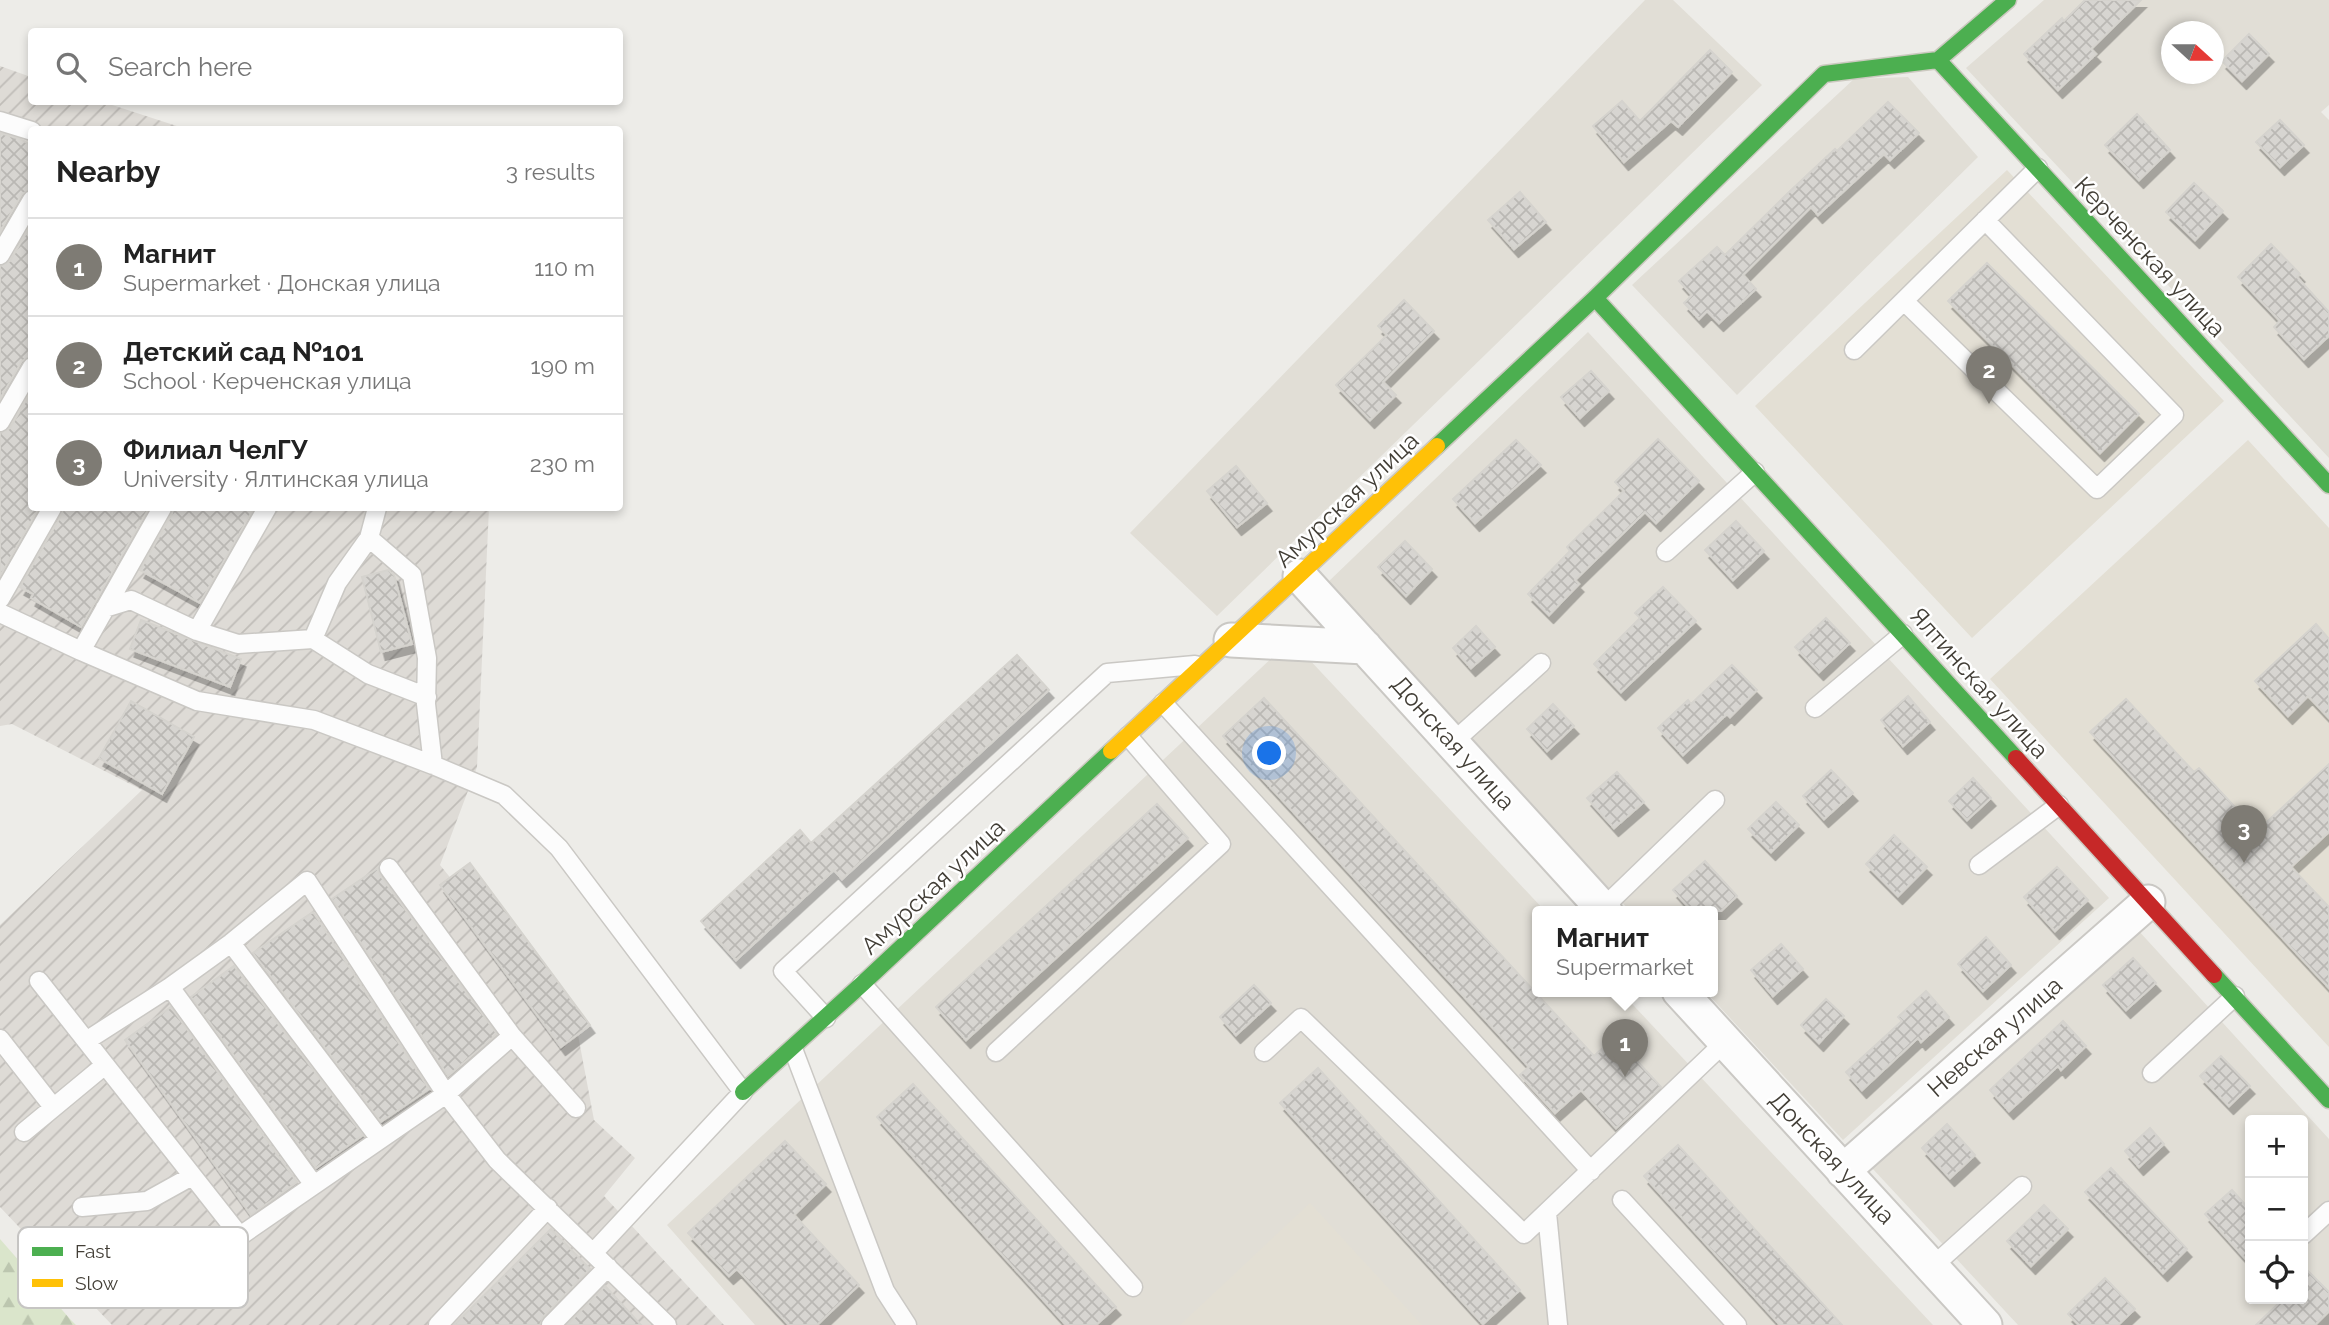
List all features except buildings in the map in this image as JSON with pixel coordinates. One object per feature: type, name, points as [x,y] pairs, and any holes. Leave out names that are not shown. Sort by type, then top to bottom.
[{"type":"street","points":[[1938,60],[2008,0]]},
{"type":"street","name":"Керченская улица","points":[[1938,60],[2329,485]]},
{"type":"street","name":"Амурская улица","points":[[743,1092],[793,1049],[1300,576],[1595,298],[1824,74],[1938,60]]},
{"type":"street","name":"Ялтинская улица","points":[[1595,298],[2329,1100]]},
{"type":"street","name":"Донская улица","points":[[1300,576],[1601,906]]},
{"type":"street","points":[[1231,640],[1364,647]]},
{"type":"street","name":"Невская улица","points":[[1843,1171],[2148,902]]},
{"type":"street","name":"Донская улица","points":[[1685,997],[1985,1325]]},
{"type":"lane","points":[[0,121],[28,130]]},
{"type":"lane","points":[[1854,350],[2038,168]]},
{"type":"lane","points":[[0,255],[28,207]]},
{"type":"lane","points":[[1904,301],[2096,489],[2174,415],[1985,220]]},
{"type":"lane","points":[[0,422],[28,374]]},
{"type":"lane","points":[[1667,552],[1755,472]]},
{"type":"lane","points":[[0,599],[50,511]]},
{"type":"lane","points":[[81,651],[160,511]]},
{"type":"lane","points":[[197,631],[265,511]]},
{"type":"lane","points":[[313,639],[337,583],[369,538],[376,511]]},
{"type":"lane","points":[[369,538],[412,575],[427,659],[426,697],[433,765]]},
{"type":"lane","points":[[105,608],[131,600],[197,631],[238,644],[313,639],[368,674],[426,697]]},
{"type":"lane","points":[[0,613],[197,701],[314,720],[433,765],[504,795],[559,848],[743,1092],[594,1252]]},
{"type":"lane","points":[[1815,708],[1903,634]]},
{"type":"lane","points":[[1452,743],[1541,663]]},
{"type":"lane","points":[[826,1018],[783,971],[1107,673],[1205,664]]},
{"type":"lane","points":[[1163,704],[1591,1171]]},
{"type":"lane","points":[[996,1052],[1222,844],[1128,736]]},
{"type":"lane","points":[[1607,906],[1715,800]]},
{"type":"lane","points":[[1979,865],[2059,805]]},
{"type":"lane","points":[[389,868],[512,1036],[576,1108]]},
{"type":"lane","points":[[86,1041],[170,987],[231,943],[307,881],[446,1094],[497,1160],[667,1325]]},
{"type":"lane","points":[[231,943],[380,1139]]},
{"type":"lane","points":[[39,981],[232,1227]]},
{"type":"lane","points":[[863,984],[1133,1287]]},
{"type":"lane","points":[[170,987],[314,1185]]},
{"type":"lane","points":[[2152,1073],[2235,996]]},
{"type":"lane","points":[[1264,1052],[1301,1018],[1524,1234],[1726,1042]]},
{"type":"lane","points":[[248,1231],[446,1094],[512,1036]]},
{"type":"lane","points":[[0,1039],[54,1107]]},
{"type":"lane","points":[[793,1049],[885,1291],[907,1325]]},
{"type":"lane","points":[[24,1132],[105,1065]]},
{"type":"lane","points":[[82,1207],[147,1201],[192,1176]]},
{"type":"lane","points":[[1932,1267],[2022,1185]]},
{"type":"lane","points":[[1622,1200],[1737,1325]]},
{"type":"lane","points":[[438,1325],[548,1208]]},
{"type":"lane","points":[[2308,1230],[2329,1211]]},
{"type":"lane","points":[[1546,1213],[1558,1325]]},
{"type":"lane","points":[[551,1325],[608,1268]]},
{"type":"shaded area","points":[[1645,0],[1673,0],[1762,85],[1217,616],[1130,533]]},
{"type":"shaded area","points":[[2044,0],[2329,0],[2329,105],[2321,112],[2329,120],[2329,458],[1966,68]]},
{"type":"shaded area","points":[[0,66],[28,76],[28,105],[112,105],[177,126],[28,126],[28,511],[489,511],[477,767],[440,865],[578,1035],[594,1120],[635,1158],[604,1196],[724,1325],[112,1325],[96,1308],[248,1308],[248,1227],[19,1227],[0,1207],[0,925],[142,790],[12,724],[0,726]]},
{"type":"shaded area","points":[[1908,77],[1978,157],[1737,395],[1632,285],[1854,79]]},
{"type":"shaded area","points":[[2007,170],[2224,401],[1972,638],[1755,406]]},
{"type":"shaded area","points":[[1588,332],[2109,898],[1843,1140],[1711,997],[1718,997],[1718,906],[1625,906],[1327,583]]},
{"type":"shaded area","points":[[2248,440],[2329,528],[2329,1047],[1990,679]]},
{"type":"shaded area","points":[[1291,640],[1540,906],[1532,906],[1532,997],[1626,997],[1933,1325],[755,1325],[667,1225]]},
{"type":"shaded area","points":[[2137,929],[2307,1115],[2245,1115],[2245,1304],[2308,1304],[2308,1116],[2329,1139],[2329,1325],[2018,1325],[1872,1168]]},
{"type":"shaded area","points":[[1310,1203],[1422,1325],[1180,1325]]},
{"type":"green space","points":[[0,1239],[18,1260],[18,1308],[60,1308],[76,1325],[0,1325]]},
{"type":"traffic: fast","points":[[1437,446],[1595,298],[1824,74],[1938,60],[2008,0]]},
{"type":"traffic: fast","points":[[1938,60],[2329,485]]},
{"type":"traffic: fast","points":[[1595,298],[2016,758]]},
{"type":"traffic: fast","points":[[743,1092],[1111,751]]},
{"type":"traffic: fast","points":[[2214,975],[2329,1100]]},
{"type":"traffic: slow","points":[[1111,751],[1437,446]]},
{"type":"traffic: jam","points":[[2016,758],[2214,975]]},
{"type":"place","name":"Детский сад №101","points":[[1989,404]]},
{"type":"place","name":"Филиал ЧелГУ","points":[[2244,863]]},
{"type":"place","name":"Магнит","points":[[1625,1077]]}]
